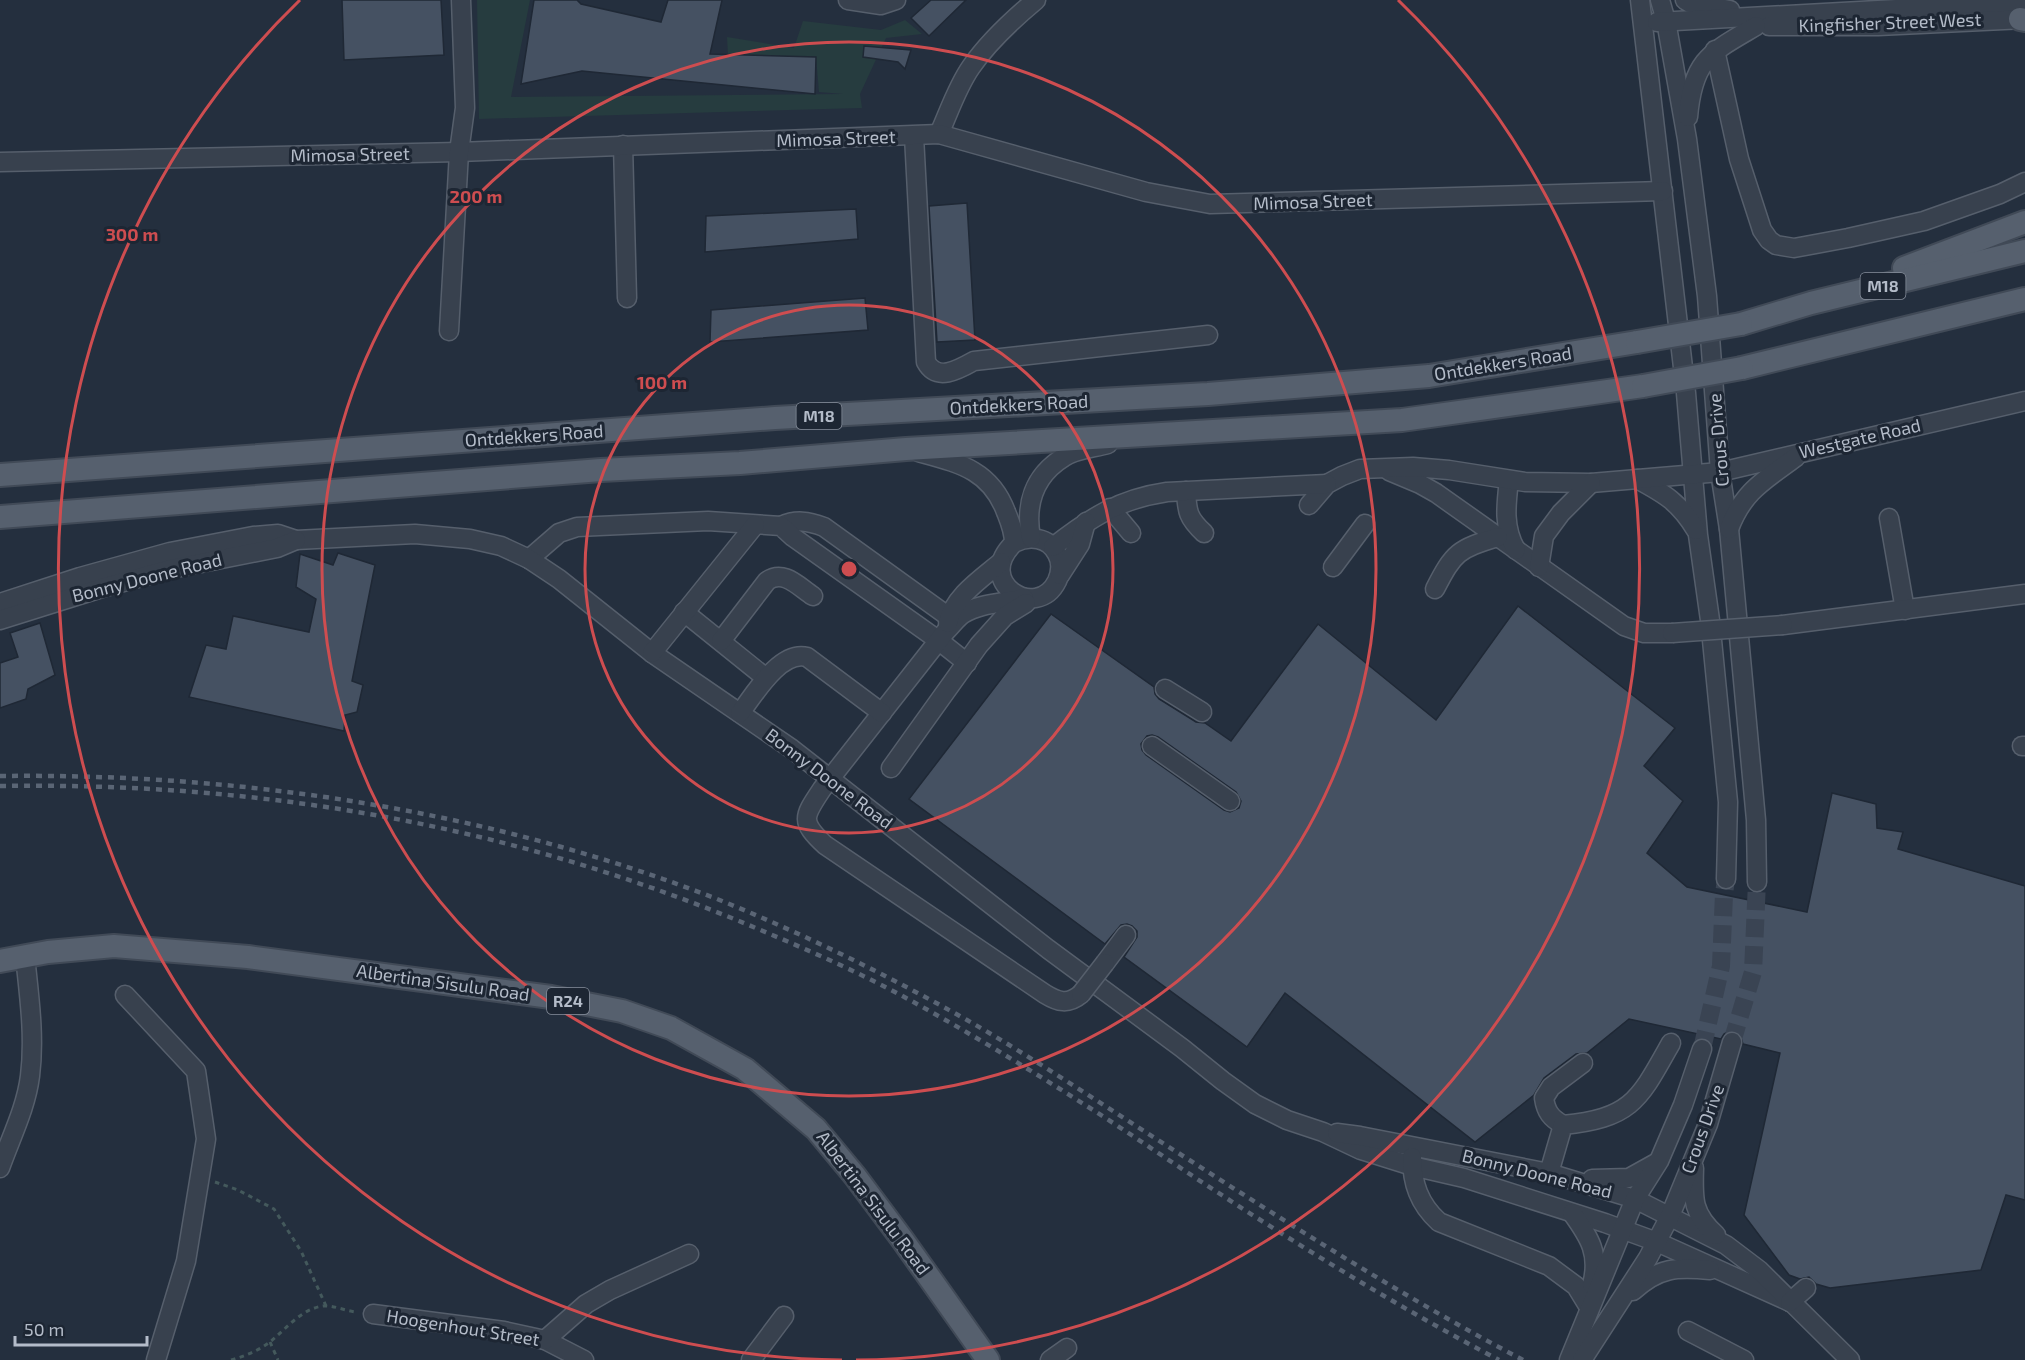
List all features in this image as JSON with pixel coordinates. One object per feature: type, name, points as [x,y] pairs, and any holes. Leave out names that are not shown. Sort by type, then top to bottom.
[{"type":"main road","points":[[1810,303],[2025,222]]},
{"type":"main road","name":"Ontdekkers Road","points":[[0,475],[775,418],[1220,393],[1429,376],[1741,324],[1810,303],[2025,250]]},
{"type":"main road","name":"Ontdekkers Road","points":[[0,517],[601,470],[740,463],[906,448],[1402,420],[1642,386],[1742,368],[2025,299]]},
{"type":"main road","name":"Albertina Sisulu Road","points":[[0,961],[114,946],[248,957],[551,998],[622,1011],[671,1028],[745,1069],[816,1129],[902,1239],[987,1360]]},
{"type":"street","points":[[449,331],[459,152],[465,108],[461,0]]},
{"type":"street","points":[[848,0],[881,5],[896,0]]},
{"type":"street","points":[[939,134],[970,68],[989,44],[1036,0]]},
{"type":"street","name":"Crous Drive","points":[[1640,0],[1663,191],[1728,802],[1726,879]]},
{"type":"street","name":"Crous Drive","points":[[1660,0],[1668,27],[1686,138],[1707,296],[1720,471],[1729,529],[1756,820],[1757,882]]},
{"type":"street","name":"Kingfisher Street West","points":[[1685,0],[1757,21]]},
{"type":"street","name":"Kingfisher Street West","points":[[1644,30],[1757,21],[1878,26],[2024,15]]},
{"type":"street","points":[[1686,138],[1690,99],[1699,71],[1715,50],[1757,21]]},
{"type":"street","points":[[1715,50],[1738,159],[1762,230],[1776,245],[1794,248],[1895,229],[1980,202],[2025,182]]},
{"type":"street","name":"Mimosa Street","points":[[0,162],[459,152],[939,134],[1146,192],[1210,204],[1663,191]]},
{"type":"street","points":[[914,136],[926,362],[936,373],[941,374],[960,369],[974,361],[1208,335]]},
{"type":"street","points":[[623,145],[627,298]]},
{"type":"street","name":"Westgate Road","points":[[1327,484],[1360,469],[1413,467],[1449,470],[1525,482],[1591,483],[1694,474],[1720,471],[2020,405]]},
{"type":"street","points":[[1022,540],[1028,520],[1029,502],[1042,476],[1064,457],[1078,451],[1154,433]]},
{"type":"street","points":[[906,448],[954,462],[978,473],[991,484],[1001,500],[1014,532],[1022,540]]},
{"type":"street","points":[[1729,529],[1739,504],[1749,493],[1802,453]]},
{"type":"street","points":[[1380,468],[1420,484],[1624,626],[1644,633],[1783,625],[2025,594]]},
{"type":"street","points":[[1636,479],[1658,490],[1676,503],[1698,535]]},
{"type":"street","points":[[1509,480],[1505,511],[1509,534],[1516,550]]},
{"type":"street","points":[[1539,567],[1544,536],[1561,513],[1591,483]]},
{"type":"street","points":[[1053,547],[1086,522],[1110,508],[1142,496],[1186,491],[1327,484]]},
{"type":"street","points":[[1309,505],[1327,484]]},
{"type":"street","points":[[1186,491],[1189,516],[1204,533]]},
{"type":"street","points":[[1110,508],[1131,533]]},
{"type":"street","points":[[1889,518],[1905,610]]},
{"type":"street","points":[[530,559],[559,533],[577,526],[708,521],[780,526],[793,521],[809,522],[824,527],[944,629],[967,663]]},
{"type":"street","points":[[944,629],[964,614],[985,606],[1047,594],[1055,586],[1080,544],[1086,522]]},
{"type":"street","points":[[1333,567],[1365,524]]},
{"type":"street","points":[[652,652],[755,525]]},
{"type":"street","points":[[780,526],[793,537],[944,629]]},
{"type":"street","name":"Bonny Doone Road","points":[[0,603],[80,577],[170,552],[253,536],[278,534],[296,540]]},
{"type":"street","name":"Bonny Doone Road","points":[[0,620],[114,584],[194,564],[278,548],[296,540],[415,534],[470,539],[501,546],[530,559],[559,579],[652,652],[792,749],[1048,950],[1182,1048],[1222,1082],[1255,1104],[1287,1120],[1323,1132],[1361,1150],[1464,1179],[1623,1229],[1790,1302]]},
{"type":"street","points":[[1435,589],[1449,564],[1463,549],[1498,537]]},
{"type":"street","points":[[1060,575],[1061,565],[1058,555],[1053,547],[1043,540],[1022,540],[1006,551],[1001,562],[962,597],[944,629],[882,713],[829,779],[809,807],[806,816],[811,831],[825,844],[1056,1000],[1069,1001],[1081,994],[1126,935]]},
{"type":"street","points":[[1001,562],[1003,580],[1015,594],[1029,598]]},
{"type":"street","points":[[721,641],[774,576],[781,576],[813,596]]},
{"type":"street","points":[[891,768],[979,645],[1005,616],[1029,598]]},
{"type":"street","points":[[684,612],[766,678]]},
{"type":"street","points":[[740,713],[766,678],[792,658],[801,656],[807,657],[882,713]]},
{"type":"street","points":[[1165,689],[1202,712]]},
{"type":"street","points":[[1152,746],[1230,801]]},
{"type":"street","points":[[0,1168],[20,1117],[30,1076],[31,1023],[25,956]]},
{"type":"street","points":[[125,994],[196,1071],[206,1138],[186,1261],[156,1360]]},
{"type":"street","name":"Crous Drive","points":[[1615,1308],[1648,1258],[1670,1216],[1708,1124],[1732,1042]]},
{"type":"street","points":[[1583,1063],[1551,1087],[1544,1098],[1546,1111],[1554,1120],[1563,1125],[1591,1122],[1614,1115],[1631,1104],[1647,1085],[1671,1043]]},
{"type":"street","name":"Crous Drive","points":[[1585,1313],[1635,1199],[1659,1161],[1683,1105],[1702,1048]]},
{"type":"street","points":[[1549,1173],[1563,1125]]},
{"type":"street","name":"Bonny Doone Road","points":[[1323,1132],[1360,1136],[1527,1168],[1572,1179],[1635,1199],[1726,1245],[1759,1270],[1850,1360]]},
{"type":"street","points":[[1412,1146],[1412,1166],[1420,1199],[1426,1211],[1439,1222],[1549,1266],[1576,1286],[1585,1313]]},
{"type":"street","points":[[1695,1154],[1693,1195],[1696,1212],[1704,1225],[1726,1245]]},
{"type":"street","points":[[1572,1179],[1619,1180],[1629,1178],[1659,1161]]},
{"type":"street","points":[[1518,1196],[1527,1168]]},
{"type":"street","points":[[1572,1213],[1589,1239],[1596,1265],[1577,1358]]},
{"type":"street","points":[[545,1340],[586,1304],[610,1290],[689,1254]]},
{"type":"street","points":[[1577,1358],[1615,1308],[1645,1280],[1666,1270],[1721,1271]]},
{"type":"street","points":[[1790,1302],[1806,1288]]},
{"type":"street","name":"Hoogenhout Street","points":[[373,1314],[471,1326],[545,1340],[584,1360]]},
{"type":"street","points":[[751,1360],[784,1316]]},
{"type":"street","points":[[1688,1331],[1744,1360]]},
{"type":"street","points":[[1050,1360],[1067,1348]]},
{"type":"path","points":[[199,1178],[238,1190],[274,1209],[301,1251],[326,1306]]},
{"type":"path","points":[[231,1360],[249,1355],[270,1342],[286,1326],[310,1309],[326,1306],[373,1314]]},
{"type":"path","points":[[270,1342],[278,1360]]},
{"type":"green space","points":[[477,0],[530,0],[511,97],[843,94],[819,92],[816,57],[728,55],[727,37],[794,48],[803,21],[881,30],[905,20],[922,34],[886,38],[860,94],[862,108],[479,119]]},
{"type":"building","points":[[342,0],[441,0],[444,55],[344,60]]},
{"type":"building","points":[[534,0],[577,0],[581,4],[661,22],[668,0],[722,0],[710,54],[816,57],[815,94],[582,71],[521,84]]},
{"type":"building","points":[[931,0],[966,0],[929,36],[911,18]]},
{"type":"building","points":[[864,46],[911,50],[905,69],[898,62],[863,57]]},
{"type":"building","points":[[967,203],[975,340],[937,342],[929,206]]},
{"type":"building","points":[[856,209],[858,239],[705,252],[706,216]]},
{"type":"building","points":[[865,298],[868,330],[710,342],[711,310]]},
{"type":"building","points":[[338,553],[375,565],[352,681],[363,685],[357,712],[345,715],[344,731],[189,697],[206,645],[226,649],[233,616],[309,632],[316,599],[296,587],[300,554],[333,565]]},
{"type":"building","points":[[1518,606],[1675,728],[1644,766],[1683,801],[1647,853],[1687,887],[1807,912],[1832,793],[1876,804],[1877,828],[1903,832],[1898,849],[2025,886],[2025,1200],[2006,1195],[1981,1270],[1830,1288],[1816,1284],[1809,1277],[1800,1279],[1789,1275],[1744,1215],[1780,1053],[1743,1044],[1736,1031],[1729,1031],[1721,1039],[1629,1019],[1587,1053],[1576,1054],[1544,1078],[1534,1095],[1475,1142],[1285,993],[1247,1047],[1124,957],[1137,937],[1137,931],[1132,926],[1121,925],[1105,944],[909,799],[1051,614],[1154,687],[1159,699],[1196,722],[1205,723],[1231,741],[1318,624],[1436,720]],"holes":[[[1147,736],[1158,737],[1236,792],[1241,801],[1239,808],[1230,812],[1224,810],[1146,755],[1141,744]]]},
{"type":"building","points":[[40,623],[55,675],[28,689],[26,699],[0,708],[0,663],[18,657],[10,633]]},
{"type":"tunnel","points":[[1702,1049],[1721,966],[1726,879]]},
{"type":"tunnel","points":[[1732,1042],[1753,972],[1757,882]]},
{"type":"railway","points":[[0,776],[182,781],[272,790],[362,803],[451,820],[539,841],[626,867],[712,897],[842,954],[967,1020],[1331,1250],[1523,1360]]},
{"type":"railway","points":[[0,786],[96,787],[190,792],[284,801],[376,815],[468,834],[559,858],[649,887],[739,921],[874,981],[917,1004],[1084,1104],[1321,1258],[1427,1321],[1499,1360]]}]
